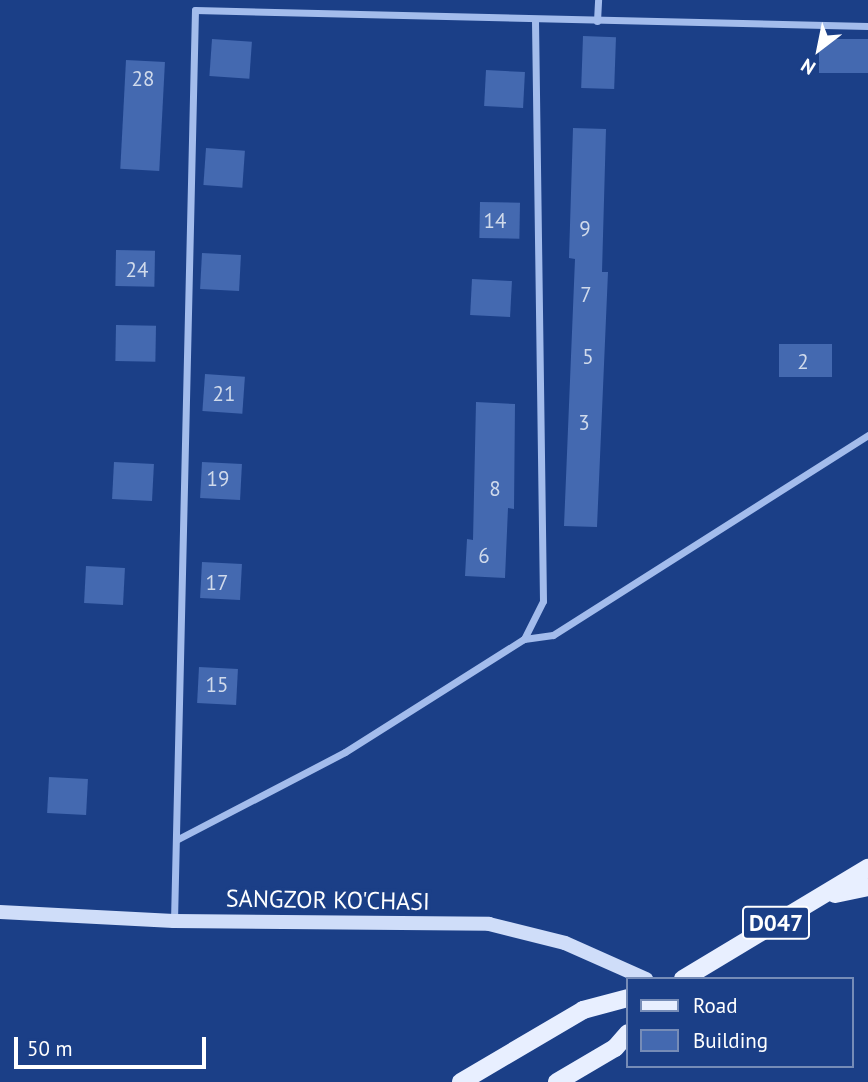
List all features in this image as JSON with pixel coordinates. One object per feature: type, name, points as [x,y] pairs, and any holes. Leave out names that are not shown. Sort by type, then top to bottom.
[{"type":"main road","name":"D047","points":[[687,977],[868,868]]},
{"type":"main road","points":[[818,898],[868,887]]},
{"type":"main road","points":[[461,1082],[583,1010],[626,999]]},
{"type":"main road","points":[[557,1082],[615,1048],[626,1035]]},
{"type":"street","points":[[597,21],[598,0]]},
{"type":"street","points":[[174,921],[178,839],[195,10],[868,26]]},
{"type":"street","points":[[524,639],[542,601],[536,20]]},
{"type":"street","points":[[178,839],[345,752],[524,639],[553,635],[868,435]]},
{"type":"street","name":"SANGZOR KO'CHASI","points":[[0,912],[174,921],[489,924],[565,943],[642,977]]},
{"type":"building","points":[[583,36],[616,37],[614,89],[581,88]]},
{"type":"building","points":[[212,39],[252,42],[249,79],[209,76]]},
{"type":"building","points":[[819,39],[868,39],[868,73],[819,73]]},
{"type":"building","points":[[126,60],[165,62],[159,171],[120,169]]},
{"type":"building","points":[[486,70],[525,72],[523,108],[484,106]]},
{"type":"building","points":[[573,128],[606,129],[602,272],[608,272],[597,527],[564,526],[575,259],[569,258]]},
{"type":"building","points":[[206,148],[245,151],[242,188],[203,185]]},
{"type":"building","points":[[480,202],[520,203],[519,239],[479,238]]},
{"type":"building","points":[[116,250],[155,251],[154,287],[115,286]]},
{"type":"building","points":[[202,253],[241,255],[239,291],[200,289]]},
{"type":"building","points":[[472,279],[512,281],[510,317],[470,315]]},
{"type":"building","points":[[116,325],[156,326],[155,362],[115,361]]},
{"type":"building","points":[[779,344],[832,344],[832,377],[779,377]]},
{"type":"building","points":[[205,374],[245,377],[242,414],[202,411]]},
{"type":"building","points":[[476,402],[515,404],[514,509],[508,508],[505,578],[465,576],[467,539],[473,540]]},
{"type":"building","points":[[114,462],[154,464],[152,501],[112,499]]},
{"type":"building","points":[[202,462],[242,464],[240,500],[200,498]]},
{"type":"building","points":[[202,562],[242,564],[240,600],[200,598]]},
{"type":"building","points":[[86,566],[125,568],[123,605],[84,603]]},
{"type":"building","points":[[199,667],[238,669],[236,705],[197,703]]},
{"type":"building","points":[[49,777],[88,779],[86,815],[47,813]]}]
